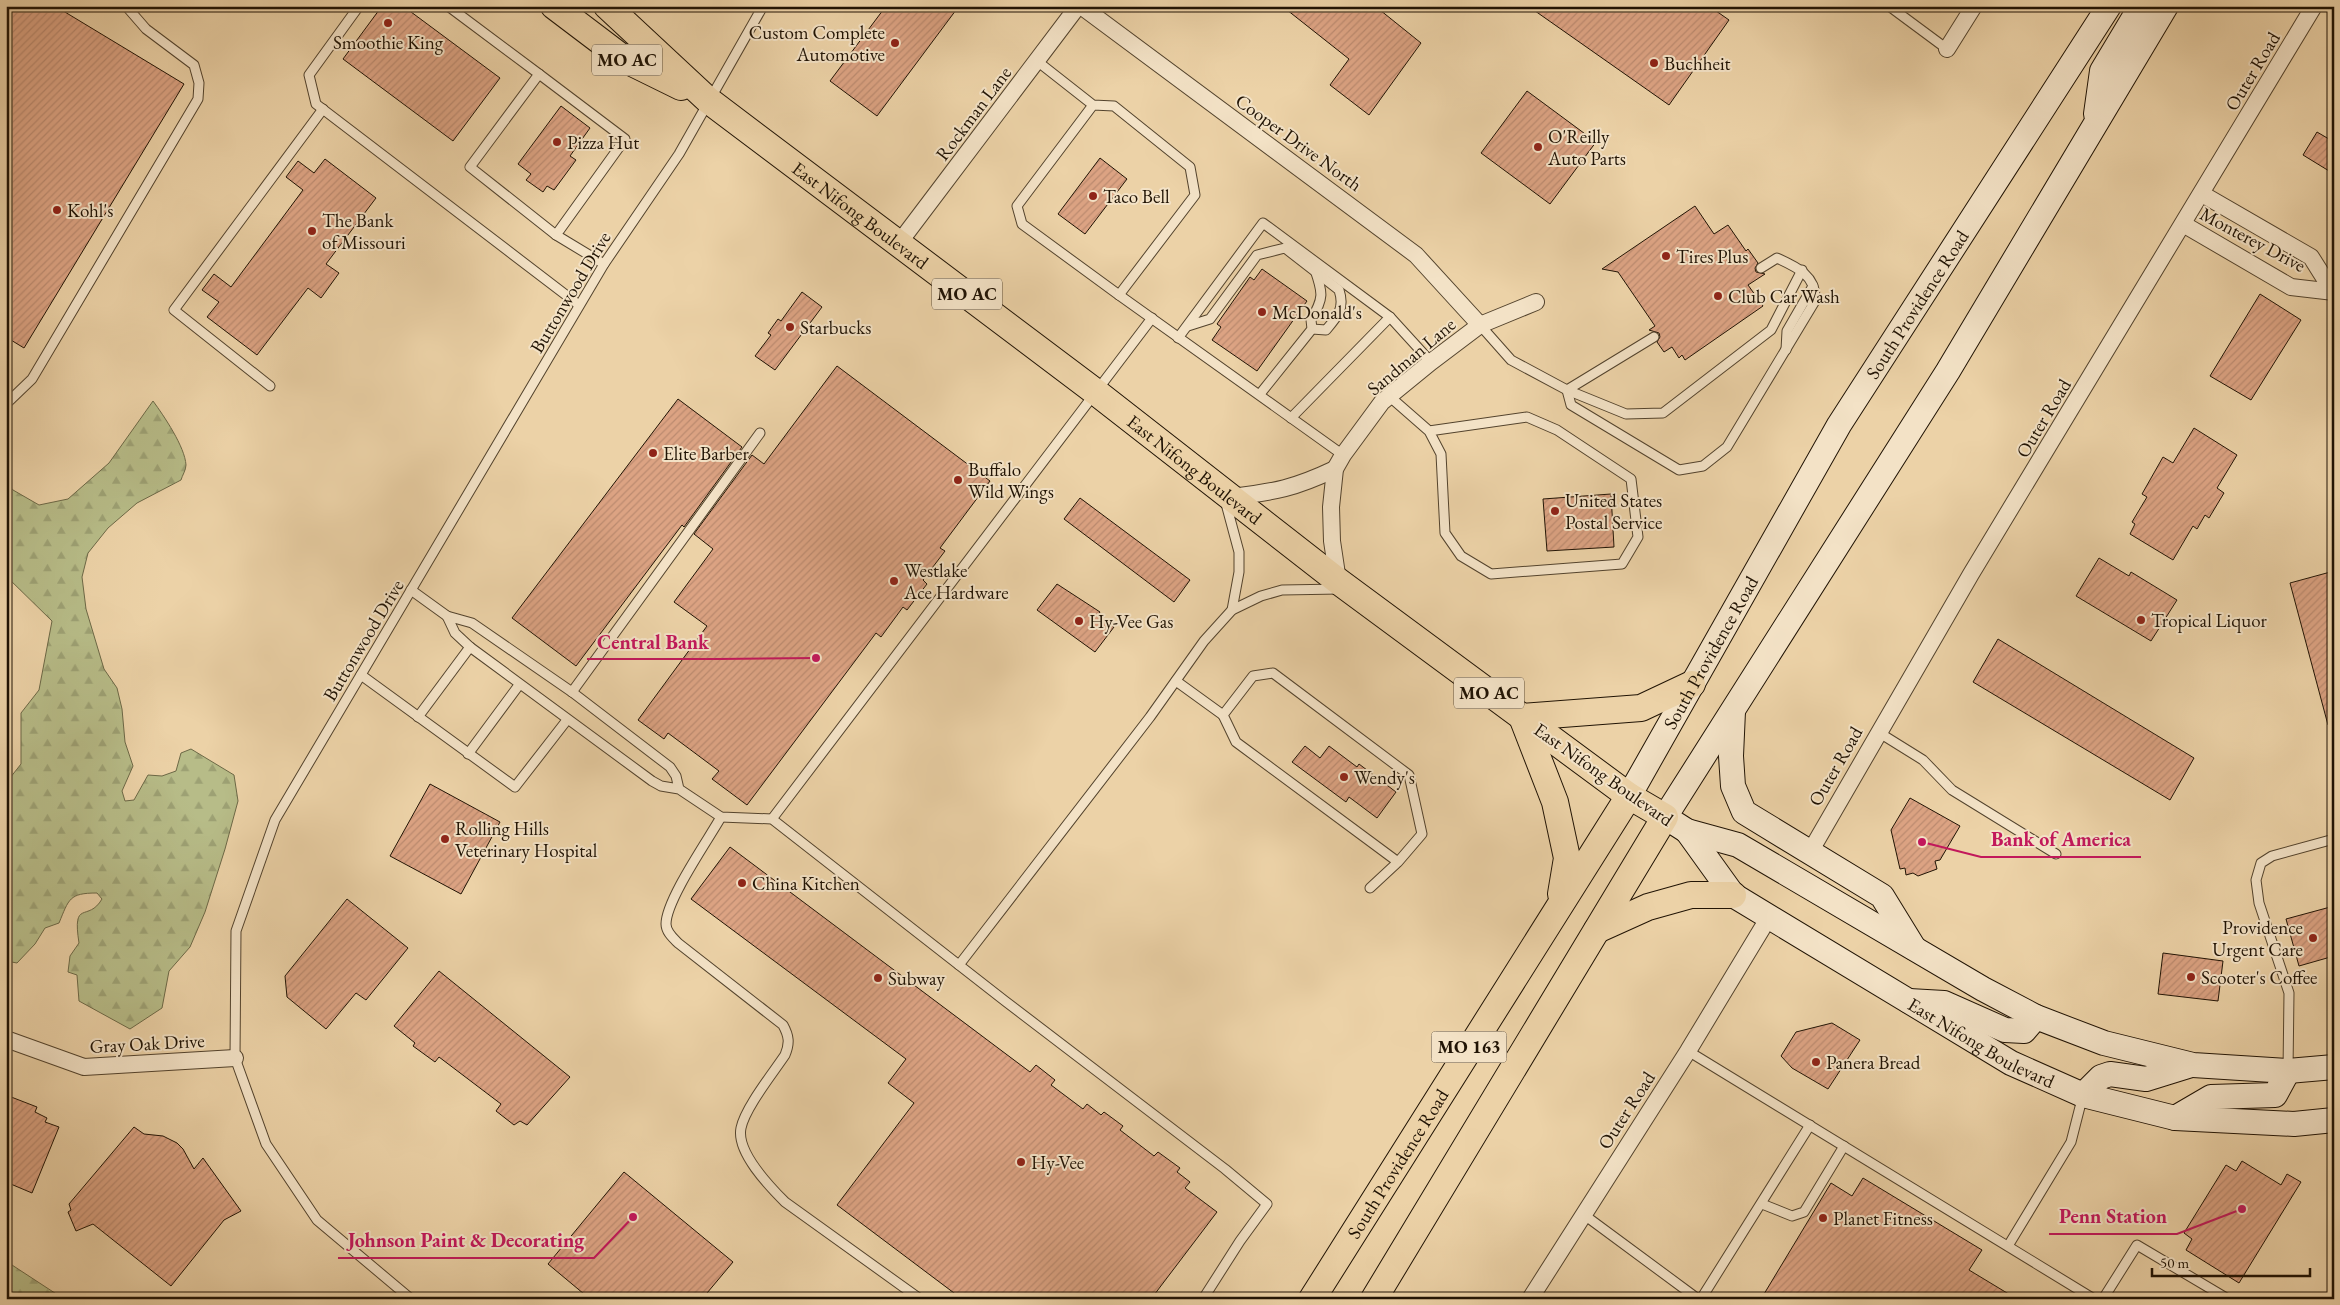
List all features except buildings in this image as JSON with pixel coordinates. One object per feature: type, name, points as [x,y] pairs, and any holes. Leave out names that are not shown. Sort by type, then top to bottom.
[{"type":"main road","name":"East Nifong Boulevard","points":[[554,6],[624,59],[708,100]]},
{"type":"main road","name":"East Nifong Boulevard","points":[[607,6],[708,100],[1097,393],[1344,585],[1628,796],[1687,831],[1738,845],[1917,952],[2036,1017],[2104,1043],[2193,1065],[2288,1072],[2334,1067]]},
{"type":"main road","name":"South Providence Road","points":[[1312,1299],[1628,796],[1839,425],[2109,6]]},
{"type":"main road","points":[[2094,126],[2102,71],[2141,6]]},
{"type":"main road","name":"MO 163","points":[[1374,1299],[1665,817],[1948,371],[2166,6]]},
{"type":"main road","points":[[1559,905],[1567,858],[1555,802],[1522,717],[1641,708],[1692,684]]},
{"type":"main road","points":[[1734,709],[1731,756],[1732,786],[1744,812],[1882,896],[1917,952]]},
{"type":"main road","name":"East Nifong Boulevard","points":[[1687,831],[1733,895],[2011,1063],[2083,1095],[2175,1118],[2294,1124],[2334,1120]]},
{"type":"main road","points":[[1597,930],[1648,907],[1691,895],[1733,895]]},
{"type":"main road","points":[[1905,1000],[1944,1003],[2005,1030],[2024,1031],[2036,1017]]},
{"type":"main road","points":[[2083,1095],[2101,1077],[2110,1074],[2146,1079],[2193,1065]]},
{"type":"main road","points":[[2175,1118],[2211,1097],[2275,1095],[2288,1072]]},
{"type":"street","name":"Rockman Lane","points":[[899,243],[1080,6]]},
{"type":"street","name":"Cooper Drive North","points":[[1080,6],[1416,255],[1480,325]]},
{"type":"street","points":[[1947,49],[1974,6]]},
{"type":"street","name":"Outer Road","points":[[1810,852],[1878,732],[2314,6]]},
{"type":"street","name":"Monterey Drive","points":[[2202,194],[2311,257],[2333,292]]},
{"type":"street","name":"Monterey Drive","points":[[2183,224],[2291,287],[2333,292]]},
{"type":"street","name":"Sandman Lane","points":[[1227,493],[1278,492],[1304,484],[1339,462],[1382,402],[1431,362],[1480,325],[1536,302]]},
{"type":"street","points":[[1339,462],[1332,507],[1332,541],[1344,585]]},
{"type":"street","name":"Outer Road","points":[[1530,1299],[1582,1214],[1688,1051],[1769,917]]},
{"type":"street","name":"Gray Oak Drive","points":[[6,1039],[84,1068],[235,1058]]},
{"type":"lane","points":[[6,404],[32,379],[198,100],[200,83],[194,65],[146,28],[126,6]]},
{"type":"lane","points":[[359,6],[309,75],[316,104],[579,305]]},
{"type":"lane","points":[[448,6],[625,139],[556,235]]},
{"type":"lane","name":"Buttonwood Drive","points":[[411,1299],[318,1220],[266,1144],[235,1058],[236,931],[275,820],[579,305],[604,264],[679,154],[763,6]]},
{"type":"lane","points":[[1889,6],[1947,49]]},
{"type":"lane","points":[[1037,61],[1093,105],[1114,106],[1190,167],[1196,194],[1119,295]]},
{"type":"lane","points":[[538,74],[470,167],[556,235],[604,264]]},
{"type":"lane","points":[[1093,105],[1017,206],[1022,224],[1178,338],[1260,394],[1291,418],[1339,462]]},
{"type":"lane","points":[[270,386],[174,310],[322,109]]},
{"type":"lane","points":[[1178,338],[1263,223],[1390,317],[1431,362]]},
{"type":"lane","points":[[1188,326],[1210,319],[1257,255],[1285,248],[1339,290],[1342,299],[1340,314],[1326,330],[1312,329]]},
{"type":"lane","points":[[1567,390],[1571,405],[1679,470],[1703,466],[1727,447],[1786,353],[1815,301],[1816,294],[1808,275],[1802,270],[1777,258],[1761,268]]},
{"type":"lane","points":[[1260,394],[1312,329],[1311,320],[1320,304],[1322,290],[1314,269]]},
{"type":"lane","points":[[1480,325],[1511,360],[1567,390],[1626,414],[1663,413],[1771,330],[1802,270]]},
{"type":"lane","points":[[1291,418],[1390,317]]},
{"type":"lane","points":[[772,819],[1097,393],[1152,318]]},
{"type":"lane","points":[[1567,390],[1654,337]]},
{"type":"lane","points":[[1389,396],[1429,431],[1441,454],[1445,533],[1461,556],[1491,574],[1622,564],[1638,537],[1631,480],[1556,430],[1527,417],[1429,431]]},
{"type":"lane","points":[[572,692],[760,433]]},
{"type":"lane","points":[[1227,493],[1239,552],[1239,572],[1232,610]]},
{"type":"lane","points":[[959,965],[1176,681],[1204,641],[1232,610],[1261,596],[1282,590],[1344,585]]},
{"type":"lane","points":[[411,590],[447,616],[472,623],[572,692],[670,767],[676,776],[680,789]]},
{"type":"lane","points":[[447,616],[456,633],[470,647],[519,685],[652,781],[662,786],[680,789],[721,817],[772,819],[1225,1169],[1267,1204],[1240,1240],[1203,1299]]},
{"type":"lane","points":[[418,717],[470,647]]},
{"type":"lane","points":[[1223,715],[1253,676],[1273,673],[1409,775],[1422,834],[1398,862],[1370,888]]},
{"type":"lane","points":[[361,675],[515,788],[567,720]]},
{"type":"lane","points":[[1176,681],[1223,715],[1236,742],[1398,862]]},
{"type":"lane","points":[[468,754],[519,685]]},
{"type":"lane","points":[[1878,732],[1923,760],[1952,790],[2056,854]]},
{"type":"lane","points":[[721,817],[680,886],[667,916],[666,926],[670,935],[678,943],[783,1025],[788,1034],[789,1044],[785,1055],[745,1116],[741,1128],[741,1141],[745,1152],[771,1188],[785,1202],[920,1299]]},
{"type":"lane","points":[[2288,1072],[2289,993],[2259,903],[2256,880],[2261,863],[2272,856],[2334,839]]},
{"type":"lane","points":[[1688,1051],[2094,1299]]},
{"type":"lane","points":[[2008,1246],[2070,1142],[2083,1095]]},
{"type":"lane","points":[[1582,1214],[1700,1299],[1762,1204],[1810,1125]]},
{"type":"lane","points":[[1762,1204],[1792,1216],[1804,1212],[1844,1146]]},
{"type":"lane","points":[[2104,1299],[2137,1245],[2224,1298]]},
{"type":"green space","points":[[153,401],[178,441],[185,458],[185,471],[181,480],[137,503],[108,528],[88,553],[82,577],[86,609],[104,669],[117,688],[122,709],[125,742],[133,766],[122,791],[125,801],[134,800],[148,775],[162,776],[176,771],[181,753],[191,749],[234,775],[238,801],[205,912],[190,947],[169,971],[162,1008],[130,1029],[79,1001],[77,975],[68,972],[70,956],[79,943],[78,921],[83,913],[92,910],[102,899],[97,893],[75,896],[65,908],[59,923],[45,928],[35,944],[17,963],[6,961],[6,783],[21,764],[21,713],[39,690],[52,621],[6,576],[6,482],[13,490],[39,505],[68,499],[109,463]]},
{"type":"green space","points":[[6,1258],[12,1265],[64,1299],[6,1299]]},
{"type":"place","name":"Smoothie King","points":[[388,23]]},
{"type":"place","name":"Custom Complete Automotive","points":[[895,43]]},
{"type":"place","name":"Buchheit","points":[[1654,63]]},
{"type":"place","name":"Pizza Hut","points":[[557,142]]},
{"type":"place","name":"O'Reilly Auto Parts","points":[[1538,147]]},
{"type":"place","name":"Taco Bell","points":[[1093,196]]},
{"type":"place","name":"Kohl's","points":[[57,210]]},
{"type":"place","name":"The Bank of Missouri","points":[[312,231]]},
{"type":"place","name":"Tires Plus","points":[[1666,256]]},
{"type":"place","name":"Club Car Wash","points":[[1718,296]]},
{"type":"place","name":"McDonald's","points":[[1262,312]]},
{"type":"place","name":"Starbucks","points":[[790,327]]},
{"type":"place","name":"Elite Barber","points":[[653,453]]},
{"type":"place","name":"Buffalo Wild Wings","points":[[958,480]]},
{"type":"place","name":"United States Postal Service","points":[[1555,511]]},
{"type":"place","name":"Westlake Ace Hardware","points":[[894,581]]},
{"type":"place","name":"Tropical Liquor","points":[[2141,620]]},
{"type":"place","name":"Hy-Vee Gas","points":[[1079,621]]},
{"type":"place","name":"Central Bank","points":[[816,658]]},
{"type":"place","name":"Wendy's","points":[[1344,777]]},
{"type":"place","name":"Rolling Hills Veterinary Hospital","points":[[445,839]]},
{"type":"place","name":"Bank of America","points":[[1922,842]]},
{"type":"place","name":"China Kitchen","points":[[742,883]]},
{"type":"place","name":"Providence Urgent Care","points":[[2313,938]]},
{"type":"place","name":"Scooter's Coffee","points":[[2191,977]]},
{"type":"place","name":"Subway","points":[[878,978]]},
{"type":"place","name":"Panera Bread","points":[[1816,1062]]},
{"type":"place","name":"Hy-Vee","points":[[1021,1162]]},
{"type":"place","name":"Penn Station","points":[[2242,1209]]},
{"type":"place","name":"Johnson Paint & Decorating","points":[[633,1217]]},
{"type":"place","name":"Planet Fitness","points":[[1823,1218]]}]
